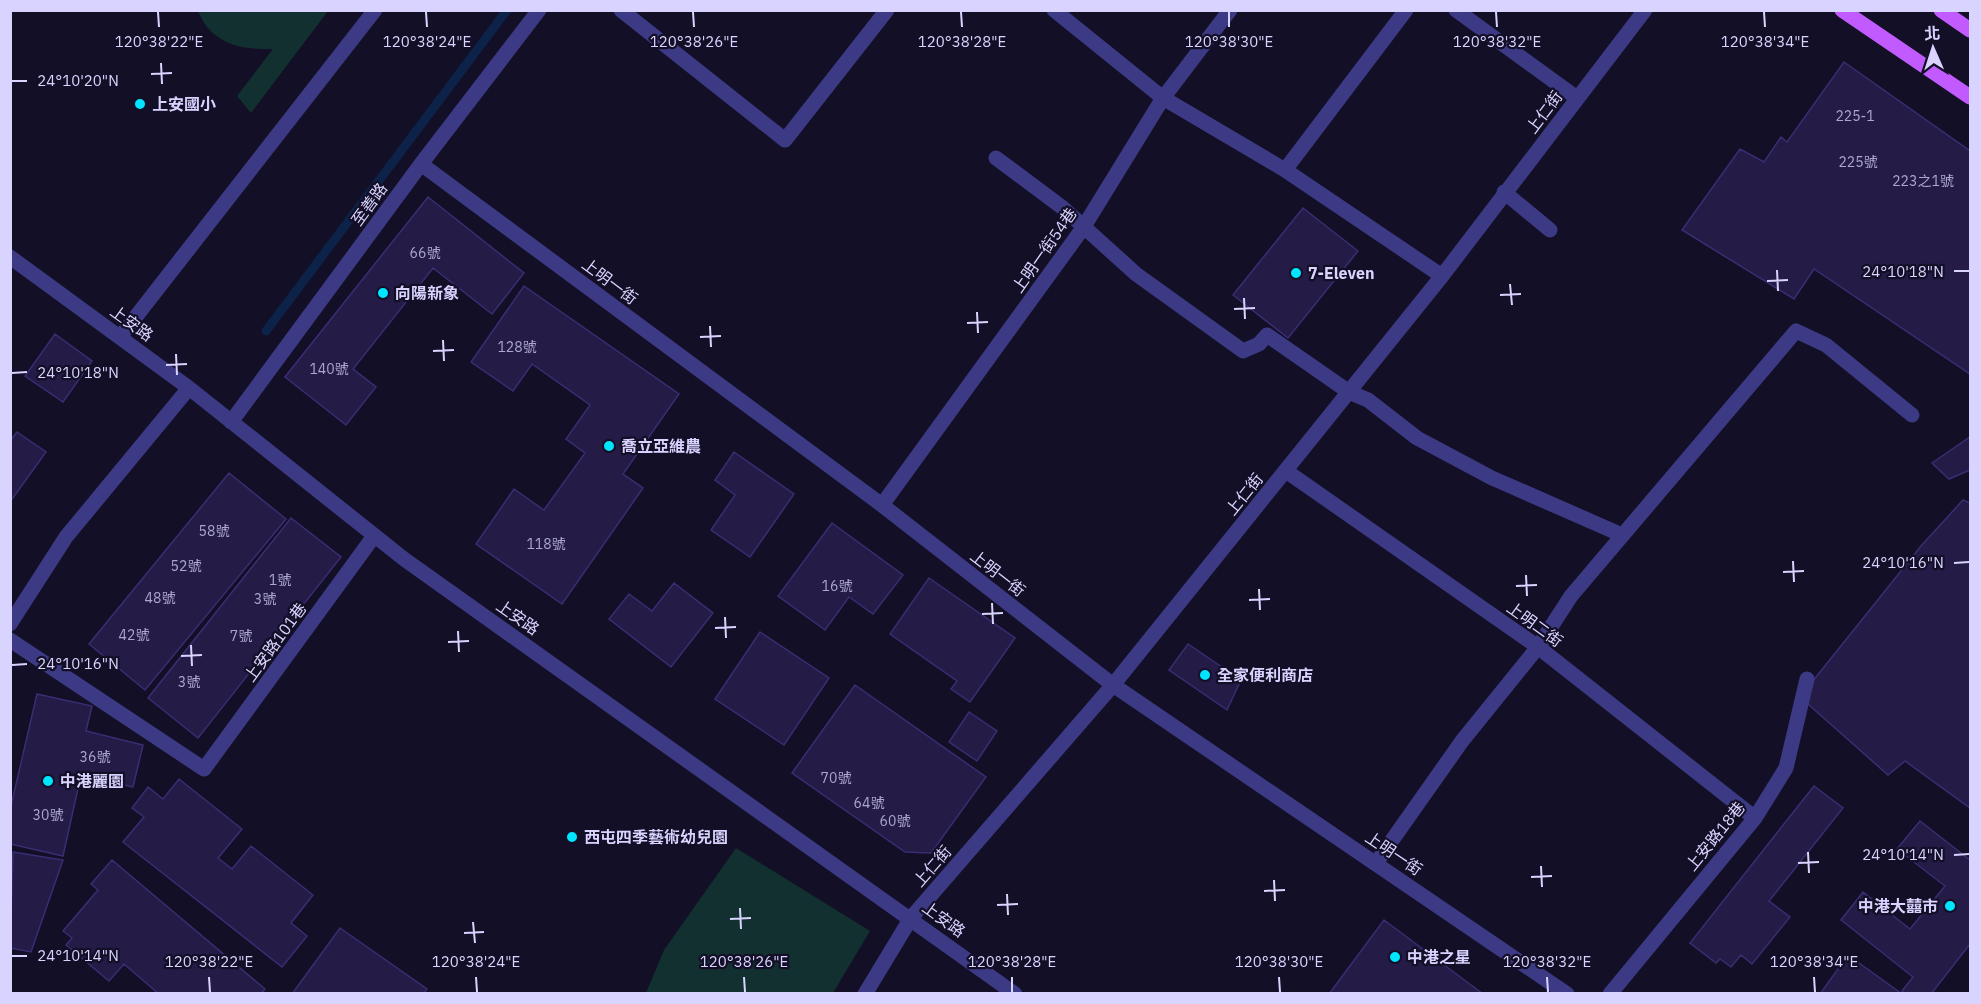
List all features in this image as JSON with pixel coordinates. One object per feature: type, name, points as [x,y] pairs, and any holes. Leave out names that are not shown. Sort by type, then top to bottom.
[{"type":"main road","points":[[1842,10],[1971,97]]},
{"type":"main road","points":[[1941,10],[1971,30]]},
{"type":"street","points":[[120,337],[375,10]]},
{"type":"street","name":"至善路","points":[[231,422],[421,164],[539,10]]},
{"type":"street","points":[[621,10],[785,140],[887,10]]},
{"type":"street","points":[[1054,10],[1163,98],[1285,170],[1442,276]]},
{"type":"street","name":"上明一街54巷","points":[[882,505],[1083,228],[1163,98],[1230,10]]},
{"type":"street","points":[[1285,170],[1406,10]]},
{"type":"street","points":[[1456,10],[1577,98]]},
{"type":"street","name":"上仁街","points":[[865,993],[911,918],[1113,685],[1286,471],[1442,276],[1645,10]]},
{"type":"street","points":[[996,158],[1063,208],[1136,274],[1243,351],[1259,344],[1267,335],[1349,392],[1368,399],[1417,438],[1481,472],[1622,535]]},
{"type":"street","name":"上明一街","points":[[421,164],[882,505],[1113,685],[1567,993]]},
{"type":"street","points":[[1504,192],[1550,230]]},
{"type":"street","name":"上安路","points":[[10,257],[189,388],[374,536],[1015,993]]},
{"type":"street","points":[[1376,863],[1462,741],[1538,647],[1571,596],[1796,331],[1826,345],[1912,415]]},
{"type":"street","points":[[10,624],[66,537],[189,388]]},
{"type":"street","name":"上明二街","points":[[1286,471],[1538,647],[1755,818]]},
{"type":"street","name":"上安路101巷","points":[[10,640],[204,769],[374,536]]},
{"type":"street","name":"上安路18巷","points":[[1610,993],[1755,818],[1786,768],[1807,680]]},
{"type":"green space","points":[[198,10],[328,11],[251,113],[237,96],[273,49],[250,48],[228,43],[211,31]]},
{"type":"green space","points":[[736,848],[870,931],[833,993],[646,993],[664,950]]},
{"type":"building","points":[[1844,62],[1970,151],[1970,374],[1814,269],[1794,299],[1682,230],[1740,149],[1764,162],[1781,137],[1787,142]]},
{"type":"building","name":"向陽新象","points":[[428,197],[524,273],[492,314],[433,268],[353,369],[376,387],[346,425],[285,377]]},
{"type":"building","name":"7-Eleven","points":[[1303,208],[1358,251],[1288,338],[1233,295]]},
{"type":"building","name":"喬立亞維農","points":[[524,286],[679,394],[623,474],[643,488],[562,604],[476,544],[514,489],[544,510],[585,453],[566,439],[590,405],[532,364],[513,391],[471,362]]},
{"type":"building","points":[[55,334],[92,361],[63,402],[25,376]]},
{"type":"building","points":[[17,432],[46,452],[10,502],[10,441]]},
{"type":"building","points":[[1970,437],[1970,470],[1949,479],[1932,463]]},
{"type":"building","points":[[734,452],[794,494],[750,557],[711,530],[735,495],[715,480]]},
{"type":"building","points":[[229,473],[286,519],[145,690],[89,644]]},
{"type":"building","points":[[1963,500],[1970,503],[1970,808],[1905,761],[1888,775],[1800,697],[1921,546]]},
{"type":"building","points":[[291,518],[341,557],[198,738],[148,698]]},
{"type":"building","points":[[832,523],[903,575],[873,614],[849,597],[825,630],[778,596]]},
{"type":"building","points":[[929,578],[1015,638],[970,702],[951,689],[957,681],[890,634]]},
{"type":"building","points":[[674,583],[713,613],[671,667],[609,619],[629,594],[652,611]]},
{"type":"building","points":[[760,632],[829,678],[784,745],[715,699]]},
{"type":"building","name":"全家便利商店","points":[[1188,644],[1241,680],[1227,710],[1169,670]]},
{"type":"building","points":[[855,685],[986,777],[931,853],[905,852],[792,773]]},
{"type":"building","name":"中港麗園","points":[[37,694],[92,706],[86,731],[143,745],[133,787],[81,775],[63,856],[10,844],[10,810]]},
{"type":"building","points":[[969,712],[997,731],[977,761],[949,742]]},
{"type":"building","points":[[179,779],[242,829],[218,858],[232,869],[251,846],[313,895],[291,923],[307,936],[282,967],[123,842],[144,817],[132,808],[148,787],[163,799]]},
{"type":"building","points":[[1814,786],[1843,808],[1769,901],[1790,917],[1752,964],[1741,955],[1731,967],[1720,959],[1716,963],[1690,943]]},
{"type":"building","name":"中港大囍市","points":[[1920,821],[1970,860],[1970,944],[1931,994],[1905,994],[1902,991],[1913,977],[1841,920],[1863,892],[1910,929],[1945,886],[1897,849]]},
{"type":"building","points":[[13,852],[63,860],[31,952],[10,948]]},
{"type":"building","points":[[112,860],[265,989],[261,994],[159,994],[124,964],[109,981],[66,945],[72,938],[63,931],[98,890],[91,884]]},
{"type":"building","name":"中港之星","points":[[1384,920],[1483,994],[1329,994]]},
{"type":"building","points":[[340,928],[427,989],[423,994],[292,994]]},
{"type":"building","points":[[1848,955],[1902,994],[1820,994]]},
{"type":"waterway","points":[[266,331],[507,10]]},
{"type":"place","name":"上安國小","points":[[140,104]]},
{"type":"place","name":"7-Eleven","points":[[1296,273]]},
{"type":"place","name":"向陽新象","points":[[383,293]]},
{"type":"place","name":"喬立亞維農","points":[[609,446]]},
{"type":"place","name":"全家便利商店","points":[[1205,675]]},
{"type":"place","name":"中港麗園","points":[[48,781]]},
{"type":"place","name":"西屯四季藝術幼兒園","points":[[572,837]]},
{"type":"place","name":"中港大囍市","points":[[1950,906]]},
{"type":"place","name":"中港之星","points":[[1395,957]]}]
